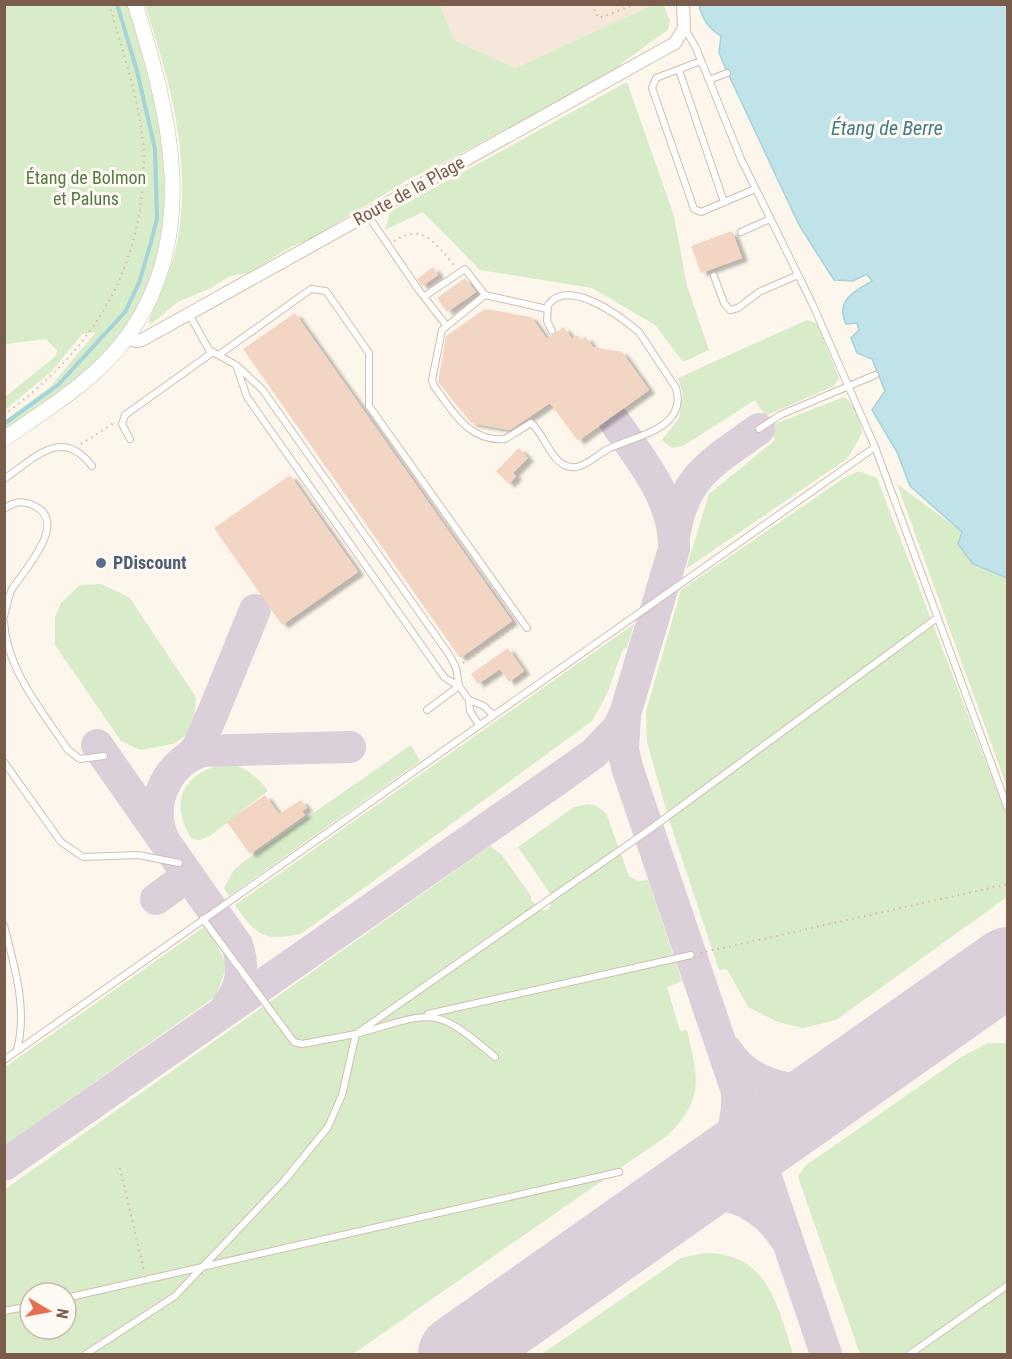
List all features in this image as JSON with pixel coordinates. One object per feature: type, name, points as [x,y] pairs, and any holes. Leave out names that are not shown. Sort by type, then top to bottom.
[{"type":"street","points":[[4,439],[76,388],[127,338],[148,297],[163,260],[172,221],[174,188],[167,123],[135,4]]},
{"type":"street","points":[[683,4],[684,28]]},
{"type":"street","name":"Route de la Plage","points":[[127,338],[142,340],[675,44],[684,28]]},
{"type":"lane","points":[[684,28],[701,61],[755,189],[850,386],[875,447],[1008,809]]},
{"type":"lane","points":[[701,61],[656,78],[652,88],[694,208],[701,212],[755,189]]},
{"type":"lane","points":[[678,70],[724,202]]},
{"type":"lane","points":[[709,80],[727,73]]},
{"type":"lane","points":[[368,214],[446,325]]},
{"type":"lane","points":[[741,232],[770,219]]},
{"type":"lane","points":[[425,296],[459,272],[468,271],[485,295],[548,309]]},
{"type":"lane","points":[[714,276],[724,303],[730,310],[738,308],[759,292],[798,275]]},
{"type":"lane","points":[[220,354],[311,289],[326,291],[369,353],[369,406],[527,628]]},
{"type":"lane","points":[[485,295],[446,325],[438,339],[434,386],[464,427],[474,434],[505,439],[531,423],[560,462],[573,468],[581,466],[609,449],[651,433],[670,419],[677,408],[679,397],[676,388],[639,332],[580,296],[560,295],[553,299],[548,309],[547,321],[552,331]]},
{"type":"lane","points":[[189,314],[206,346],[236,365],[262,389],[456,668],[459,686]]},
{"type":"lane","points":[[130,439],[123,428],[122,420],[213,352]]},
{"type":"lane","points":[[236,365],[241,383],[254,406],[438,670],[445,678],[459,686],[469,700],[470,711],[478,725]]},
{"type":"lane","points":[[759,429],[780,415],[875,375]]},
{"type":"lane","points":[[4,479],[50,449],[62,446],[81,451],[92,466]]},
{"type":"lane","points":[[4,1060],[875,447]]},
{"type":"lane","points":[[4,509],[23,501],[35,506],[45,517],[47,531],[42,547],[11,592],[4,616]]},
{"type":"lane","points":[[86,1354],[175,1296],[284,1181],[328,1128],[342,1095],[356,1034],[649,830],[938,618]]},
{"type":"lane","points":[[4,622],[5,643],[16,670],[68,750],[80,759],[104,756]]},
{"type":"lane","points":[[427,710],[459,686]]},
{"type":"lane","points":[[469,700],[484,706],[493,715]]},
{"type":"lane","points":[[4,762],[61,842],[72,852],[83,857],[154,856],[179,863]]},
{"type":"lane","points":[[203,920],[294,1042],[302,1044],[356,1034],[426,1015],[691,955]]},
{"type":"lane","points":[[4,925],[17,979],[22,1014],[17,1051]]},
{"type":"lane","points":[[426,1015],[445,1019],[460,1027],[495,1057]]},
{"type":"lane","points":[[78,1295],[618,1172]]},
{"type":"lane","points":[[910,1354],[1008,1285]]},
{"type":"path","points":[[4,415],[52,378],[83,343],[111,300],[137,231],[143,176],[143,143],[130,77],[109,4]]},
{"type":"path","points":[[591,4],[599,18],[635,4]]},
{"type":"path","points":[[388,245],[404,235],[418,233],[432,240],[459,272]]},
{"type":"path","points":[[75,448],[122,420]]},
{"type":"path","points":[[456,668],[522,620]]},
{"type":"path","points":[[691,955],[1008,884]]},
{"type":"path","points":[[120,1168],[146,1280]]},
{"type":"shaded area","points":[[440,5],[653,5],[515,68],[454,40]]},
{"type":"green space","name":"Étang de Bolmon et Paluns","points":[[5,5],[128,5],[159,110],[166,153],[168,191],[163,233],[152,275],[145,295],[126,328],[84,372],[5,431],[5,420],[50,387],[96,332],[82,334],[52,371],[5,410],[5,397],[56,356],[57,350],[46,339],[5,344]]},
{"type":"green space","points":[[145,5],[440,5],[454,40],[515,68],[653,5],[664,5],[670,21],[668,30],[623,62],[616,70],[411,178],[309,240],[290,247],[249,273],[230,276],[211,288],[178,302],[150,325],[149,321],[175,253],[181,213],[182,182],[176,122],[170,92]]},
{"type":"green space","points":[[627,82],[674,216],[687,286],[709,350],[683,362],[655,325],[592,288],[480,270],[423,212],[385,230],[390,212]]},
{"type":"green space","points":[[807,320],[817,324],[839,378],[834,386],[765,416],[755,400],[683,446],[672,448],[662,440],[679,418],[683,394],[678,378]]},
{"type":"green space","points":[[844,397],[855,408],[862,433],[848,458],[686,569],[709,494],[775,440],[769,426]]},
{"type":"green space","points":[[859,471],[877,478],[1007,817],[1007,897],[836,1020],[803,1028],[778,1022],[748,1007],[727,969],[719,970],[669,820],[647,742],[646,711],[681,590],[844,478]]},
{"type":"green space","points":[[897,484],[962,532],[973,564],[1007,578],[1007,787]]},
{"type":"green space","points":[[101,584],[129,597],[196,697],[194,719],[187,735],[173,744],[140,750],[121,741],[55,645],[55,617],[61,603],[80,585]]},
{"type":"green space","points":[[634,624],[627,648],[623,649],[607,694],[592,721],[301,934],[278,937],[262,934],[242,915],[235,905]]},
{"type":"green space","points":[[411,745],[420,761],[229,896],[224,888],[234,870],[246,860]]},
{"type":"green space","points":[[230,763],[252,774],[268,791],[210,836],[199,840],[192,839],[184,825],[181,811],[181,799],[185,789],[202,772]]},
{"type":"green space","points":[[588,804],[597,806],[606,813],[629,876],[638,881],[648,880],[682,981],[667,987],[680,1031],[687,1030],[696,1074],[696,1087],[688,1110],[668,1135],[353,1354],[5,1354],[4,1190],[490,846],[501,854],[531,896],[531,900],[542,910],[547,910],[551,905],[551,895],[518,847],[574,807]]},
{"type":"green space","points":[[204,927],[213,937],[227,965],[216,996],[5,1145],[4,1068]]},
{"type":"green space","points":[[988,1043],[1007,1043],[1007,1354],[860,1354],[798,1177],[805,1166],[963,1056]]},
{"type":"green space","points":[[704,1253],[726,1255],[743,1262],[756,1272],[775,1300],[793,1354],[542,1354],[681,1258]]},
{"type":"water","name":"Étang de Berre","points":[[699,5],[1007,5],[1007,578],[973,564],[958,544],[962,532],[910,486],[897,452],[872,410],[885,391],[872,359],[857,353],[851,338],[859,330],[857,323],[846,324],[843,316],[843,309],[848,298],[872,281],[867,274],[853,281],[834,280],[799,225],[719,53],[721,36],[707,23]]},
{"type":"building","points":[[732,231],[742,258],[701,273],[691,246]]},
{"type":"building","points":[[433,267],[438,275],[422,286],[417,279]]},
{"type":"building","points":[[465,278],[476,292],[447,312],[437,298]]},
{"type":"building","points":[[485,309],[531,317],[547,339],[564,327],[572,339],[578,335],[581,340],[586,337],[593,347],[622,352],[649,390],[578,441],[550,403],[510,430],[471,423],[438,382],[446,336]]},
{"type":"building","points":[[295,313],[512,621],[460,658],[243,349]]},
{"type":"building","points":[[519,448],[528,458],[513,473],[516,476],[509,484],[496,471]]},
{"type":"building","points":[[290,475],[358,572],[282,625],[214,528]]},
{"type":"building","points":[[508,648],[524,671],[509,682],[500,669],[478,684],[471,674]]},
{"type":"building","points":[[265,795],[279,814],[301,800],[307,808],[302,811],[305,815],[250,854],[227,822]]},
{"type":"waterway","points":[[4,424],[58,385],[125,312],[139,283],[151,242],[157,219],[155,149],[137,71],[117,4]]},
{"type":"taxiway","points":[[4,1165],[593,754],[618,728],[625,714],[674,549],[673,531],[663,497],[646,467],[615,422]]},
{"type":"taxiway","points":[[675,532],[679,512],[694,483],[716,460],[759,429]]},
{"type":"taxiway","points":[[191,755],[198,747],[255,610]]},
{"type":"taxiway","points":[[625,714],[623,750],[627,767],[826,1354]]},
{"type":"taxiway","points":[[97,745],[237,945],[241,961],[241,977],[236,992],[227,1006]]},
{"type":"taxiway","points":[[163,838],[158,811],[164,786],[179,765],[202,751],[350,747]]},
{"type":"taxiway","points":[[156,899],[188,876]]},
{"type":"taxiway","points":[[966,996],[1008,986]]},
{"type":"taxiway","points":[[727,1051],[736,1063],[760,1080],[788,1088],[818,1088],[844,1079],[862,1069]]},
{"type":"taxiway","points":[[690,1190],[710,1170],[731,1137],[737,1111],[737,1096]]},
{"type":"taxiway","points":[[672,1203],[703,1194],[734,1198],[762,1213],[784,1237]]},
{"type":"runway","points":[[457,1354],[1008,966]]},
{"type":"place","name":"PDiscount","points":[[101,563]]}]
